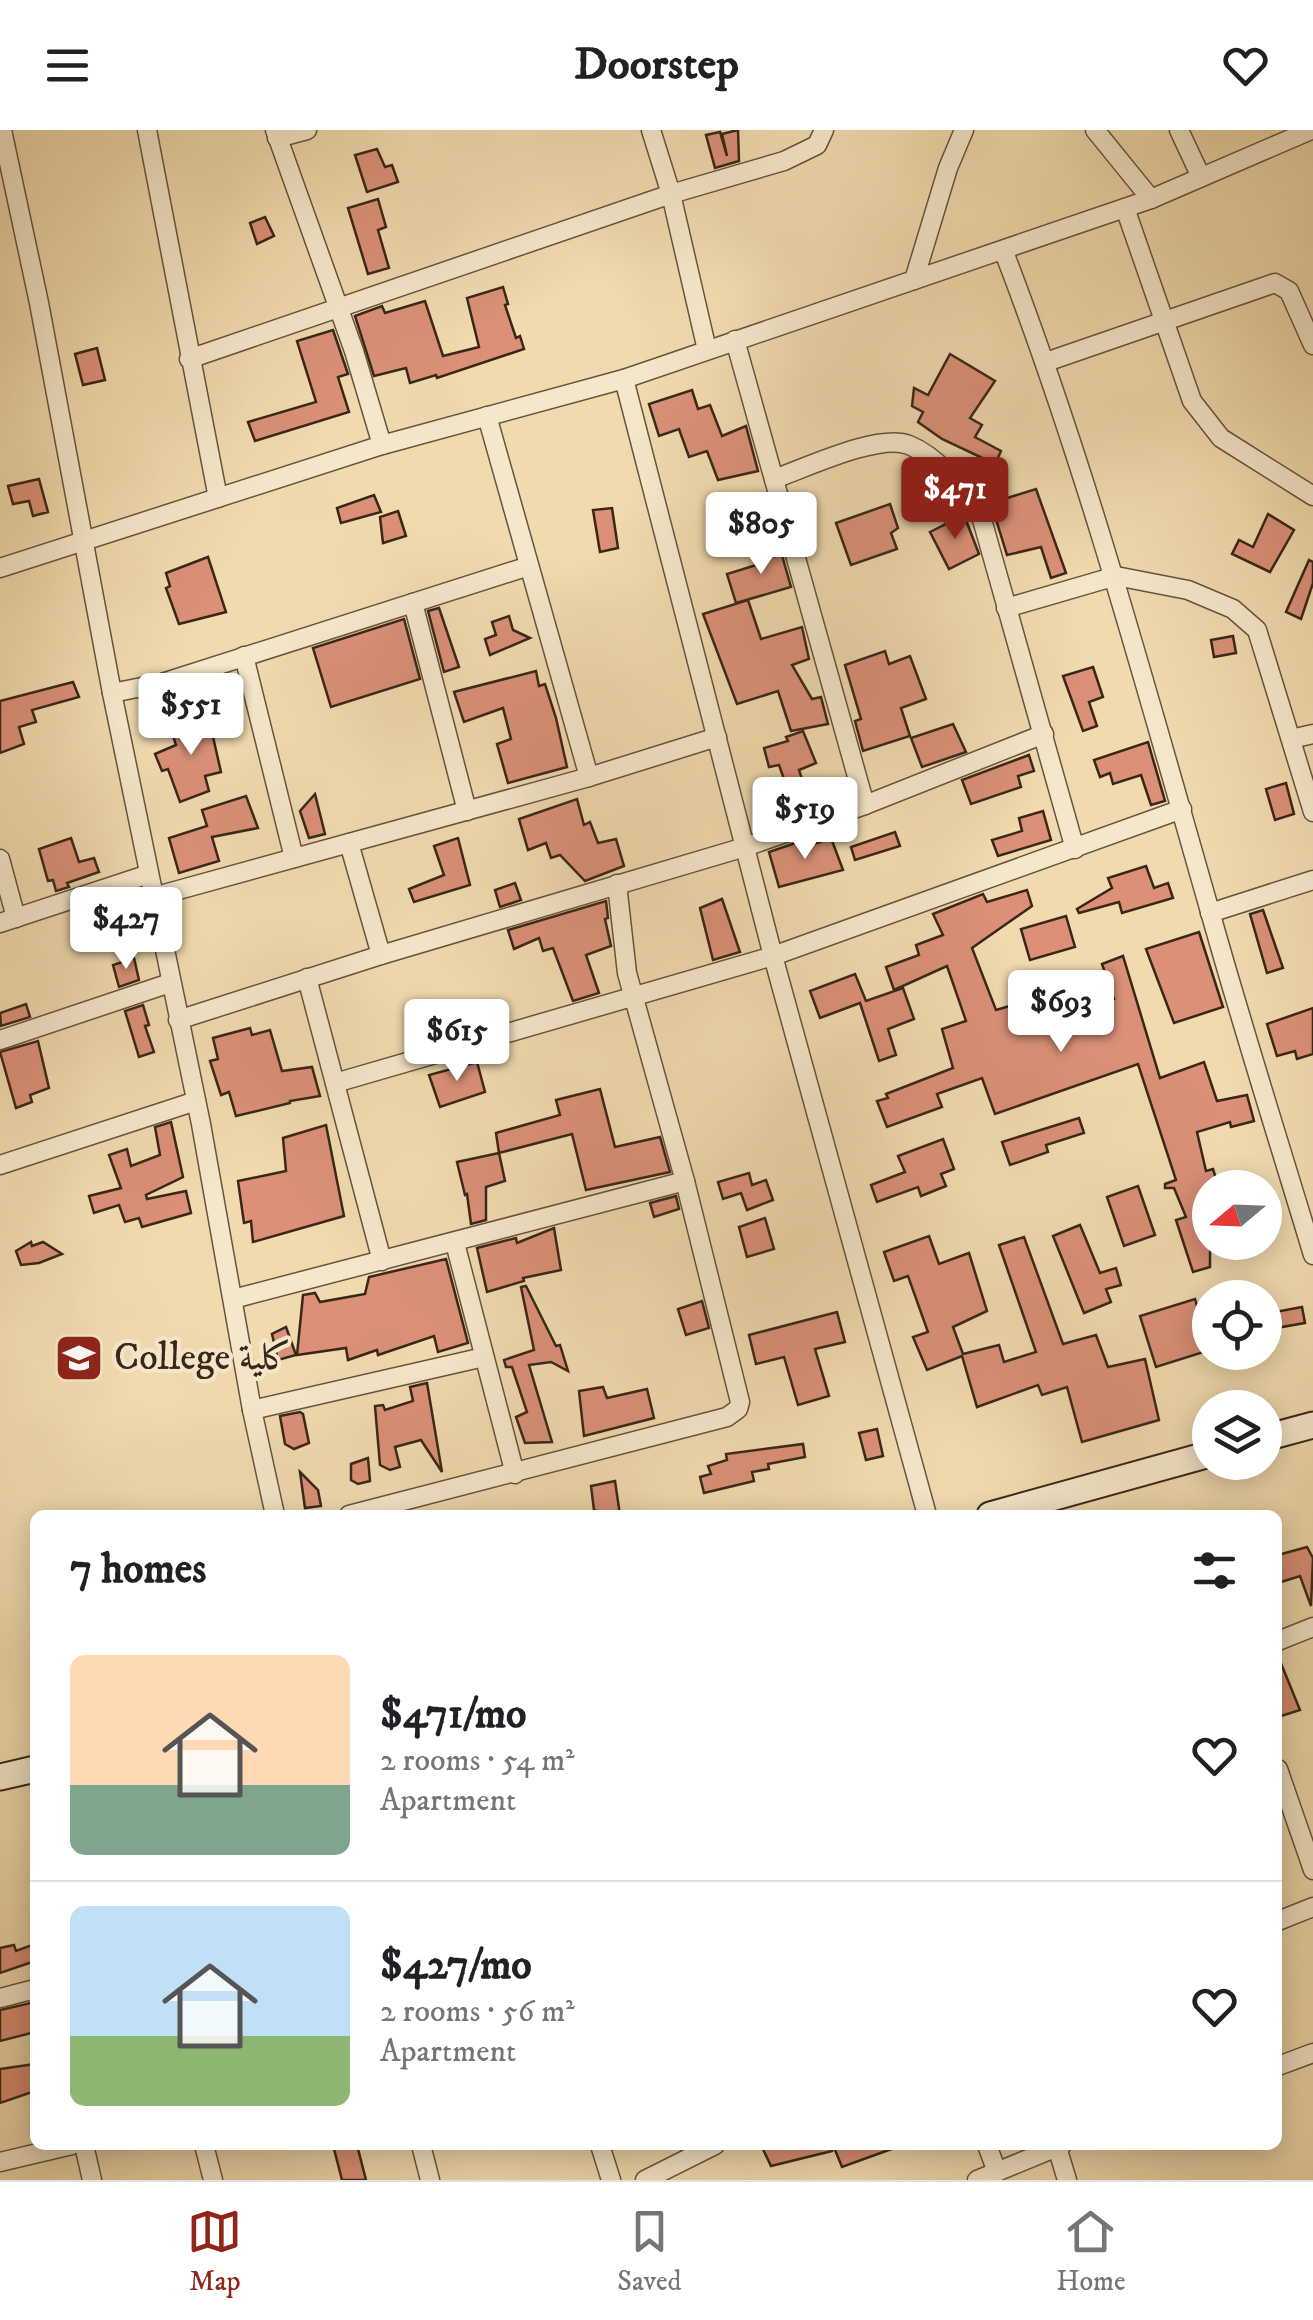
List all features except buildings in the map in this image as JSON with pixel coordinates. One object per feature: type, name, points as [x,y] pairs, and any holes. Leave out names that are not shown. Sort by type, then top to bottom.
[{"type":"street","points":[[2,130],[40,303],[112,693],[196,1101],[274,1510]]},
{"type":"street","points":[[147,130],[218,498]]},
{"type":"street","points":[[307,130],[276,134],[354,350],[382,444]]},
{"type":"street","points":[[651,130],[708,350]]},
{"type":"street","points":[[189,359],[670,194],[784,161],[816,144],[824,130]]},
{"type":"street","points":[[914,280],[948,168],[964,130]]},
{"type":"street","points":[[1095,130],[1150,199]]},
{"type":"street","points":[[1180,130],[1201,178]]},
{"type":"street","points":[[0,568],[382,444],[624,379],[1004,252],[1150,199],[1311,130]]},
{"type":"street","points":[[1125,208],[1192,401],[1221,438],[1313,496]]},
{"type":"street","points":[[1004,252],[1046,362],[1116,576],[1210,913],[1313,1255]]},
{"type":"street","points":[[1046,362],[1275,283],[1289,291],[1313,344]]},
{"type":"street","points":[[735,340],[866,804]]},
{"type":"street","points":[[624,379],[772,956],[926,1510]]},
{"type":"street","points":[[487,416],[588,777]]},
{"type":"street","points":[[774,479],[875,444],[908,444],[952,475],[981,516],[1074,849]]},
{"type":"street","points":[[112,693],[162,682],[529,566]]},
{"type":"street","points":[[1006,608],[1116,576],[1188,590],[1233,609],[1257,630],[1313,812]]},
{"type":"street","points":[[413,603],[467,811]]},
{"type":"street","points":[[244,656],[294,858]]},
{"type":"street","points":[[178,1020],[745,847],[1044,734]]},
{"type":"street","points":[[1290,740],[1313,734]]},
{"type":"street","points":[[153,898],[588,777],[717,737]]},
{"type":"street","points":[[335,1083],[772,956],[1182,809]]},
{"type":"street","points":[[349,844],[381,955]]},
{"type":"street","points":[[0,858],[8,921],[148,874]]},
{"type":"street","points":[[1210,913],[1313,880]]},
{"type":"street","points":[[369,1510],[718,1420],[738,1409],[740,1402],[685,1180],[627,973],[617,884]]},
{"type":"street","points":[[308,978],[382,1262]]},
{"type":"street","points":[[0,1040],[170,983]]},
{"type":"street","points":[[0,1165],[196,1101]]},
{"type":"street","points":[[233,1299],[685,1180]]},
{"type":"street","points":[[454,1243],[515,1474]]},
{"type":"street","points":[[252,1410],[484,1357]]},
{"type":"street","points":[[1282,1433],[1313,1425]]},
{"type":"street","points":[[1028,1510],[1065,1505],[1192,1460]]},
{"type":"street","points":[[1282,1639],[1313,1627]]},
{"type":"street","points":[[0,1777],[30,1769]]},
{"type":"street","points":[[1282,1780],[1313,1870]]},
{"type":"street","points":[[1282,1919],[1313,1907]]},
{"type":"street","points":[[0,1998],[30,1990]]},
{"type":"street","points":[[1282,2065],[1313,2053]]},
{"type":"street","points":[[0,2162],[51,2150]]},
{"type":"street","points":[[85,2150],[92,2180]]},
{"type":"street","points":[[205,2150],[214,2180]]},
{"type":"street","points":[[421,2150],[428,2180]]},
{"type":"street","points":[[601,2150],[610,2180]]},
{"type":"street","points":[[645,2180],[704,2150]]},
{"type":"street","points":[[989,2150],[997,2172]]},
{"type":"street","points":[[978,2180],[1050,2150]]},
{"type":"street","points":[[1061,2150],[1067,2180]]},
{"type":"place","name":"College كلية","points":[[79,1358]]}]
